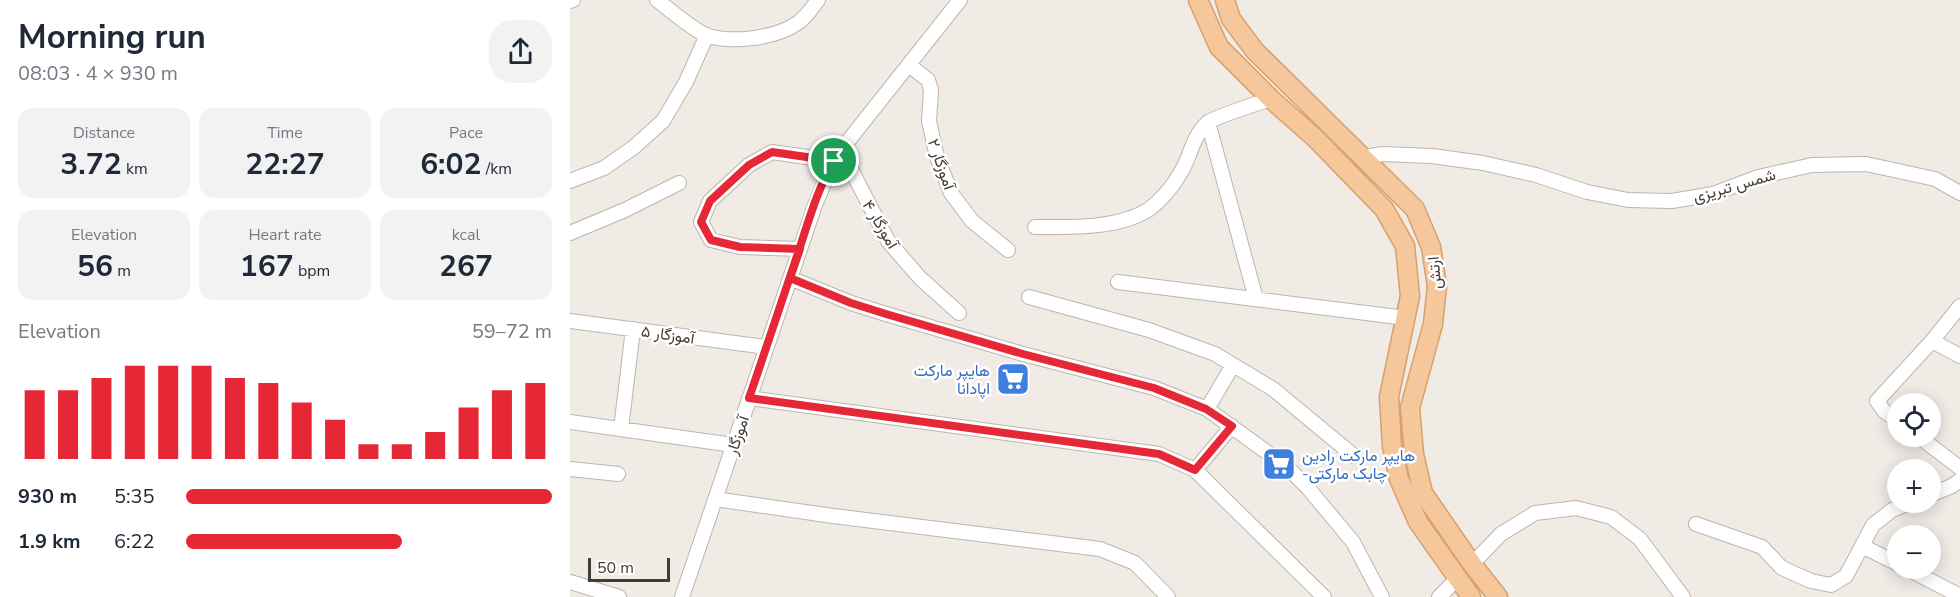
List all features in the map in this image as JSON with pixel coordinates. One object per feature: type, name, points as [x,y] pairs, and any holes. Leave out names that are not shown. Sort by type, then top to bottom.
[{"type":"main road","name":"ارتش","points":[[1198,0],[1219,48],[1315,138],[1384,209],[1406,246],[1410,296],[1389,397],[1392,446],[1399,479],[1418,522],[1471,597]]},
{"type":"main road","name":"ارتش","points":[[1225,0],[1231,19],[1255,51],[1415,208],[1431,247],[1437,286],[1433,324],[1410,408],[1414,454],[1424,493],[1472,564],[1498,597]]},
{"type":"street","points":[[657,0],[707,35],[730,39],[757,38],[780,32],[798,23],[818,0]]},
{"type":"street","name":"آموزگار","points":[[682,597],[814,205],[838,156],[960,0]]},
{"type":"street","points":[[570,181],[604,168],[634,147],[663,121],[686,82],[707,35]]},
{"type":"street","name":"آموزگار ۲","points":[[909,65],[928,80],[931,90],[929,121],[937,157],[951,193],[972,221],[1008,250]]},
{"type":"street","points":[[1035,227],[1085,227],[1125,219],[1147,210],[1164,197],[1176,181],[1187,163],[1195,138],[1208,122],[1271,99]]},
{"type":"street","points":[[1208,122],[1256,299]]},
{"type":"street","points":[[800,249],[740,247],[711,240],[701,222],[710,201],[749,165],[772,152],[838,156]]},
{"type":"street","name":"شمس تبریزی","points":[[1364,157],[1383,154],[1432,156],[1483,162],[1587,192],[1628,200],[1672,201],[1713,194],[1758,177],[1812,165],[1866,164],[1935,179],[1960,193]]},
{"type":"street","name":"آموزگار ۴","points":[[838,156],[888,241],[921,278],[959,313]]},
{"type":"street","points":[[570,233],[625,210],[679,183]]},
{"type":"street","points":[[790,278],[851,303],[1023,354],[1154,388],[1206,409],[1286,466],[1308,488],[1353,542],[1382,597]]},
{"type":"street","points":[[1118,282],[1406,318]]},
{"type":"street","points":[[1029,297],[1149,330],[1215,354],[1273,389],[1354,456]]},
{"type":"street","points":[[1887,413],[1877,401],[1932,341],[1960,306]]},
{"type":"street","name":"آموزگار ۵","points":[[570,321],[766,347]]},
{"type":"street","points":[[621,429],[633,329]]},
{"type":"street","points":[[1932,341],[1960,356]]},
{"type":"street","points":[[1206,409],[1233,365]]},
{"type":"street","points":[[749,398],[1159,454],[1195,470],[1324,597]]},
{"type":"street","points":[[570,422],[733,445]]},
{"type":"street","points":[[1195,470],[1232,426]]},
{"type":"street","points":[[1932,447],[1960,468]]},
{"type":"street","points":[[570,469],[618,474]]},
{"type":"street","points":[[1941,490],[1960,480]]},
{"type":"street","points":[[715,500],[1100,549],[1135,562],[1168,597]]},
{"type":"street","points":[[1472,564],[1501,534],[1535,513],[1576,508],[1611,517],[1640,539],[1683,597]]},
{"type":"street","points":[[1696,524],[1762,547],[1782,568],[1811,581],[1831,585],[1846,576],[1873,525],[1888,513]]},
{"type":"street","points":[[1862,546],[1887,558]]},
{"type":"street","points":[[1439,597],[1457,579]]},
{"type":"street","points":[[1927,579],[1960,596]]},
{"type":"street","points":[[578,588],[619,597]]},
{"type":"place","name":"هایپر مارکت اپادانا","points":[[1013,379]]},
{"type":"place","name":"هایپر مارکت رادین -چابک مارکتی","points":[[1279,464]]},
{"type":"route","points":[[834,161],[772,152],[749,165],[710,201],[701,222],[711,240],[740,247],[800,249],[790,278],[851,303],[1023,354],[1154,388],[1206,409],[1232,426],[1195,470],[1159,454],[749,398],[790,278],[814,205],[834,161]]}]
